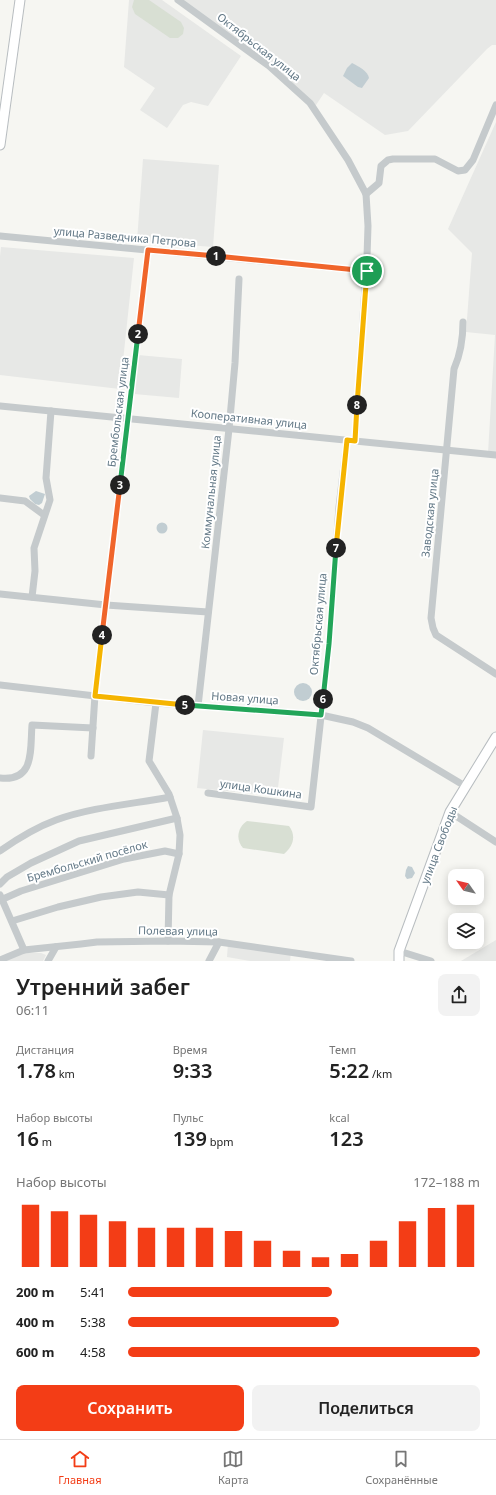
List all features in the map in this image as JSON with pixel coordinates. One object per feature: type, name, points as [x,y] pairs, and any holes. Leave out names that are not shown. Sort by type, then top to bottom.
[{"type":"main road","points":[[0,145],[20,0]]},
{"type":"main road","name":"улица Свободы","points":[[399,961],[400,951],[450,812],[496,737]]},
{"type":"street","name":"Октябрьская улица","points":[[178,0],[269,66],[310,103],[348,160],[366,194],[368,226],[367,271],[355,441]]},
{"type":"street","points":[[366,194],[379,183],[381,166],[388,160],[435,159],[454,170],[462,171],[468,167],[496,105]]},
{"type":"street","name":"улица Разведчика Петрова","points":[[0,236],[367,271]]},
{"type":"street","name":"Брембольская улица","points":[[91,756],[95,696],[148,250]]},
{"type":"street","name":"Коммунальная улица","points":[[198,706],[229,428],[239,279]]},
{"type":"street","name":"Заводская улица","points":[[462,322],[463,338],[460,355],[454,369],[431,618],[436,635],[496,674]]},
{"type":"street","name":"Кооперативная улица","points":[[0,406],[496,455]]},
{"type":"street","points":[[32,597],[35,571],[34,548],[50,500],[46,478],[51,411]]},
{"type":"street","name":"Октябрьская улица","points":[[321,715],[329,644],[339,507],[347,440]]},
{"type":"street","points":[[0,498],[25,501],[44,515]]},
{"type":"street","points":[[0,594],[106,605],[208,612]]},
{"type":"street","name":"Новая улица","points":[[0,685],[156,703],[321,715],[353,722],[368,728],[465,786]]},
{"type":"street","points":[[156,703],[149,761],[170,797],[177,818],[180,835],[179,854],[169,895],[168,941]]},
{"type":"street","name":"улица Кошкина","points":[[208,793],[311,807],[321,715]]},
{"type":"street","points":[[0,778],[16,778],[23,773],[28,766],[32,725],[93,728]]},
{"type":"street","points":[[0,851],[36,829],[69,816],[89,811],[170,797]]},
{"type":"street","points":[[450,812],[496,842]]},
{"type":"street","name":"Брембольский посёлок","points":[[0,884],[7,877],[31,863],[79,841],[177,818]]},
{"type":"street","name":"Брембольский посёлок","points":[[1,897],[124,859],[165,850],[179,854]]},
{"type":"street","points":[[12,921],[58,907],[101,897],[138,892],[169,895]]},
{"type":"street","points":[[1,897],[24,950]]},
{"type":"street","name":"Полевая улица","points":[[2,959],[24,950],[97,942],[168,941],[219,942],[351,961]]},
{"type":"street","points":[[209,961],[219,942]]},
{"type":"street","points":[[48,961],[56,947]]},
{"type":"street","points":[[400,951],[431,961]]},
{"type":"shaded area","points":[[129,0],[162,0],[241,56],[208,106],[191,102],[183,105],[167,128],[140,110],[155,88],[124,67]]},
{"type":"shaded area","points":[[134,0],[149,0],[181,22],[184,28],[183,34],[178,38],[170,38],[135,14],[132,7]]},
{"type":"shaded area","points":[[178,0],[496,0],[496,45],[492,45],[487,49],[408,131],[385,135],[324,93],[314,108],[269,66]]},
{"type":"shaded area","points":[[352,63],[368,75],[369,78],[362,88],[358,87],[343,76],[347,68]]},
{"type":"shaded area","points":[[496,122],[496,454],[488,453],[495,335],[466,332],[472,253],[448,229]]},
{"type":"shaded area","points":[[143,159],[219,165],[213,247],[137,241]]},
{"type":"shaded area","points":[[1,247],[134,258],[120,389],[0,375]]},
{"type":"shaded area","points":[[138,355],[182,359],[179,398],[134,394]]},
{"type":"shaded area","points":[[36,491],[45,494],[42,503],[39,505],[35,504],[29,496]]},
{"type":"shaded area","points":[[162,522],[166,524],[168,528],[166,532],[162,534],[158,532],[156,528],[158,524]]},
{"type":"shaded area","points":[[299,683],[307,683],[312,688],[310,699],[307,701],[299,701],[294,696],[294,688]]},
{"type":"shaded area","points":[[203,730],[284,738],[277,796],[197,788]]},
{"type":"shaded area","points":[[247,821],[289,826],[293,833],[293,840],[290,848],[284,854],[243,848],[238,837],[241,826]]},
{"type":"shaded area","points":[[408,866],[412,867],[415,873],[412,878],[407,879],[405,876]]},
{"type":"shaded area","points":[[496,940],[496,961],[461,961],[481,949],[484,949],[484,947]]},
{"type":"shaded area","points":[[228,943],[291,952],[290,961],[250,961],[227,957]]},
{"type":"shaded area","points":[[25,953],[41,953],[46,955],[43,961],[5,961]]},
{"type":"route","points":[[148,250],[367,271],[355,441],[347,440],[339,507],[329,644],[321,715],[156,703],[95,696],[148,250]]}]
